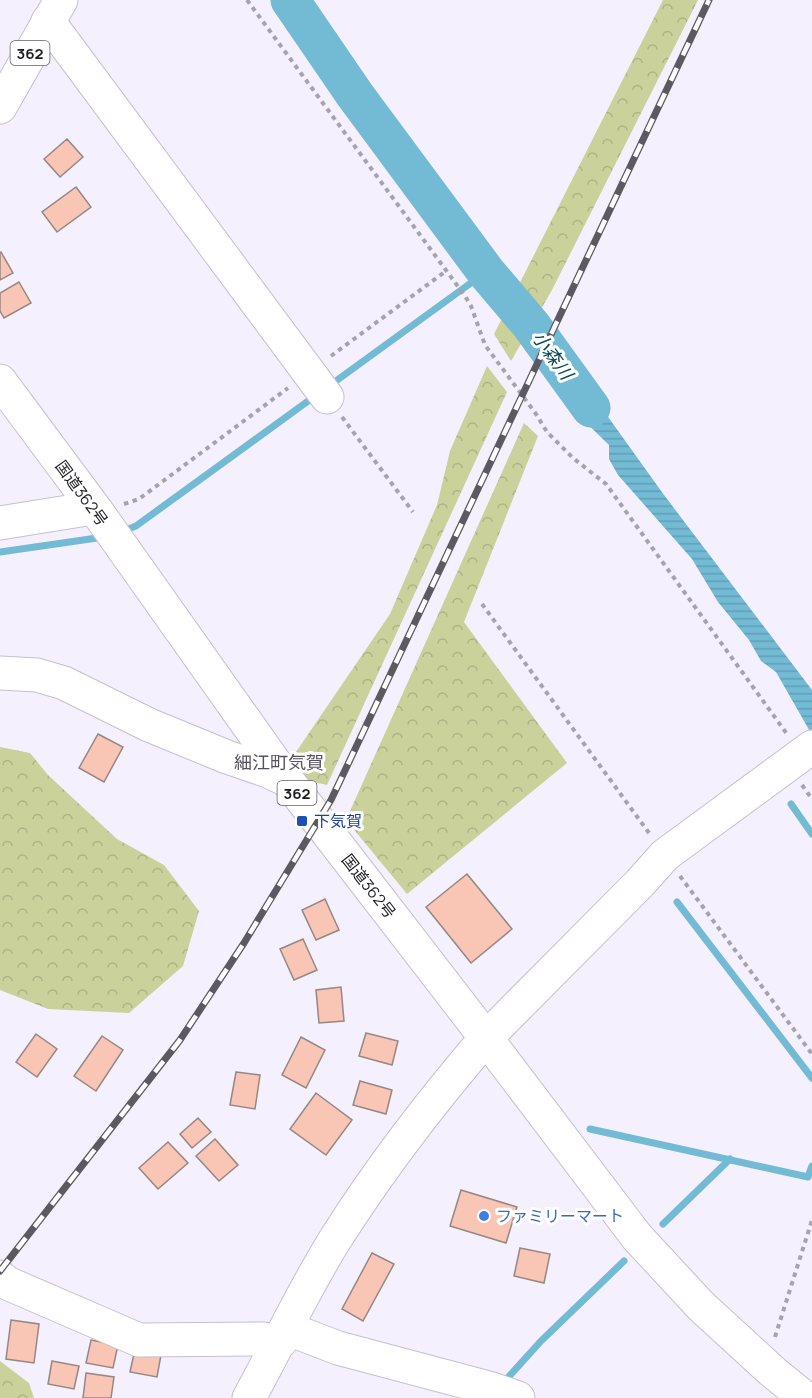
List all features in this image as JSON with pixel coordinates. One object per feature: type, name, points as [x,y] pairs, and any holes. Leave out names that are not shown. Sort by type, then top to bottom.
[{"type":"main road","name":"362","points":[[0,107],[54,10]]},
{"type":"main road","points":[[54,10],[317,384]]},
{"type":"main road","name":"国道362号","points":[[0,381],[287,780],[638,1237],[767,1379],[805,1398]]},
{"type":"main road","points":[[0,523],[102,520]]},
{"type":"main road","points":[[0,673],[37,675],[64,683],[150,725],[227,758],[268,771],[287,780]]},
{"type":"main road","points":[[249,1398],[335,1239],[440,1092],[486,1038],[665,855],[806,751]]},
{"type":"main road","points":[[0,1277],[8,1283],[139,1340],[262,1338],[283,1334],[504,1393]]},
{"type":"path","points":[[247,0],[465,296],[486,345],[547,432],[573,458],[606,484],[806,751]]},
{"type":"path","points":[[102,520],[140,499],[317,384],[446,271]]},
{"type":"path","points":[[317,384],[413,512]]},
{"type":"path","points":[[482,604],[812,1054]]},
{"type":"path","points":[[767,1379],[812,1220]]},
{"type":"green space","points":[[663,0],[698,0],[552,290],[511,361],[494,334]]},
{"type":"green space","points":[[487,366],[507,392],[327,785],[306,780],[296,752],[390,614],[437,505],[450,451]]},
{"type":"green space","points":[[524,423],[538,436],[464,622],[567,763],[407,894],[346,820]]},
{"type":"green space","points":[[0,747],[30,753],[48,775],[117,839],[164,865],[199,911],[183,966],[129,1013],[48,1009],[0,990]]},
{"type":"green space","points":[[0,1361],[29,1383],[34,1398],[0,1398]]},
{"type":"water","points":[[552,364],[573,368],[664,495],[812,690],[812,735],[776,672],[761,661],[749,640],[718,602],[692,559],[618,475],[609,459],[609,445],[569,406]]},
{"type":"building","points":[[67,139],[83,157],[60,177],[44,159]]},
{"type":"building","points":[[76,187],[91,207],[57,232],[42,212]]},
{"type":"building","points":[[0,253],[13,273],[0,280]]},
{"type":"building","points":[[19,282],[31,303],[4,318],[0,311],[0,293]]},
{"type":"building","points":[[98,734],[123,747],[104,782],[79,768]]},
{"type":"building","points":[[467,874],[512,929],[471,963],[426,907]]},
{"type":"building","points":[[325,899],[339,930],[316,940],[302,910]]},
{"type":"building","points":[[303,939],[317,970],[294,980],[280,949]]},
{"type":"building","points":[[341,987],[344,1021],[319,1023],[316,990]]},
{"type":"building","points":[[366,1033],[398,1041],[392,1065],[359,1056]]},
{"type":"building","points":[[36,1034],[57,1049],[37,1077],[16,1062]]},
{"type":"building","points":[[102,1036],[123,1050],[96,1091],[74,1076]]},
{"type":"building","points":[[301,1037],[325,1050],[306,1088],[282,1075]]},
{"type":"building","points":[[236,1072],[260,1075],[255,1109],[230,1105]]},
{"type":"building","points":[[360,1081],[392,1090],[386,1114],[353,1105]]},
{"type":"building","points":[[316,1093],[352,1120],[326,1155],[290,1129]]},
{"type":"building","points":[[198,1118],[211,1132],[192,1148],[180,1134]]},
{"type":"building","points":[[215,1139],[238,1165],[219,1181],[196,1156]]},
{"type":"building","points":[[168,1142],[188,1163],[158,1189],[139,1168]]},
{"type":"building","name":"ファミリーマート","points":[[461,1190],[517,1207],[506,1243],[450,1226]]},
{"type":"building","points":[[520,1248],[550,1254],[544,1283],[514,1276]]},
{"type":"building","points":[[372,1253],[394,1264],[363,1321],[342,1309]]},
{"type":"building","points":[[11,1320],[39,1324],[34,1363],[6,1359]]},
{"type":"building","points":[[91,1340],[118,1345],[113,1368],[86,1363]]},
{"type":"building","points":[[135,1349],[161,1355],[157,1377],[130,1372]]},
{"type":"building","points":[[52,1361],[79,1366],[74,1389],[48,1384]]},
{"type":"building","points":[[86,1373],[114,1377],[111,1398],[83,1398]]},
{"type":"waterway","name":"小森川","points":[[290,0],[355,95],[486,272],[531,325],[591,408]]},
{"type":"waterway","points":[[329,386],[486,272]]},
{"type":"waterway","points":[[121,532],[136,526],[315,396]]},
{"type":"waterway","points":[[0,552],[104,537]]},
{"type":"waterway","points":[[791,804],[812,834]]},
{"type":"waterway","points":[[677,902],[812,1078]]},
{"type":"waterway","points":[[590,1129],[808,1177],[812,1166]]},
{"type":"waterway","points":[[663,1224],[730,1159]]},
{"type":"waterway","points":[[503,1383],[541,1341],[624,1261]]},
{"type":"railway","points":[[0,1271],[180,1040],[244,943],[331,800],[709,0]]},
{"type":"place","name":"下気賀","points":[[302,821]]},
{"type":"place","name":"ファミリーマート","points":[[484,1216]]},
{"type":"district","name":"細江町気賀","points":[[279,762]]}]
